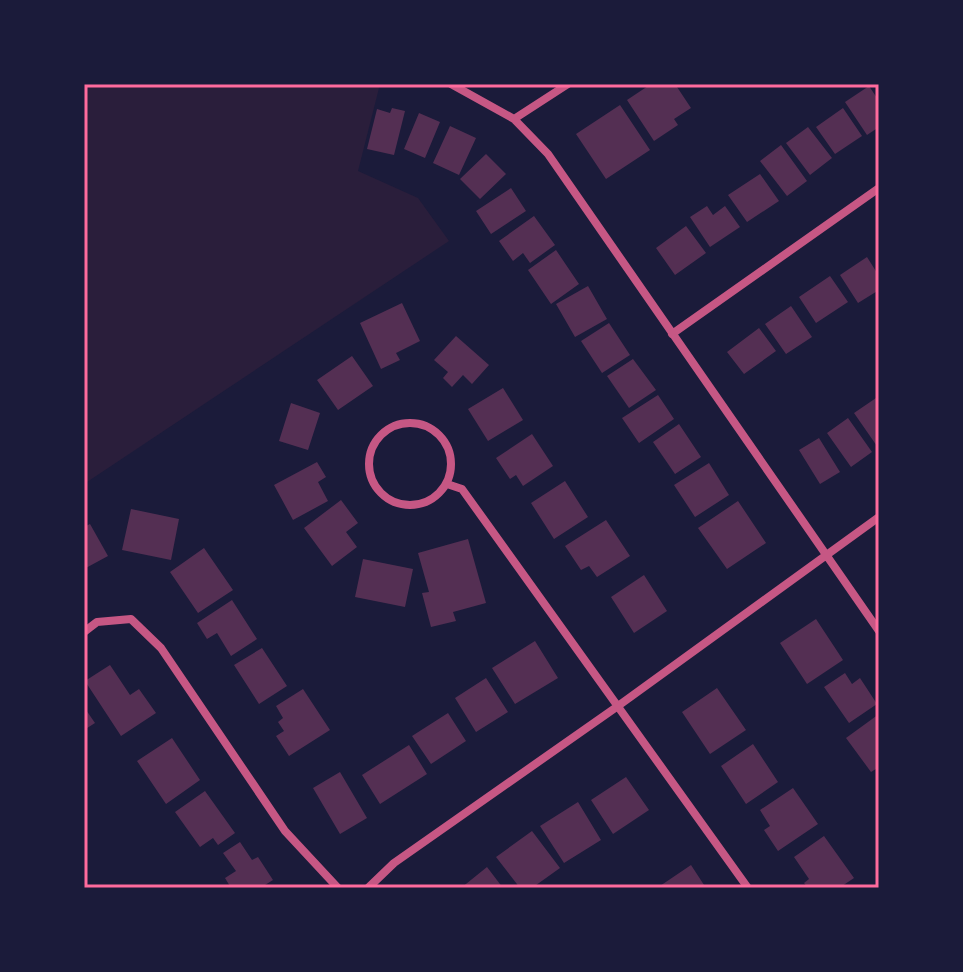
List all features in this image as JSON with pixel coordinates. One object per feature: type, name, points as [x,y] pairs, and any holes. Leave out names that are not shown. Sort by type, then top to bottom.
[{"type":"street","points":[[451,84],[514,119],[548,154],[879,631]]},
{"type":"street","points":[[514,119],[568,84]]},
{"type":"street","points":[[672,334],[879,188]]},
{"type":"street","points":[[416,423],[428,427],[439,434],[451,457],[452,470],[447,484],[426,503],[412,506],[385,498],[369,474],[372,447],[390,428],[416,423]]},
{"type":"street","points":[[447,484],[462,489],[748,888]]},
{"type":"street","points":[[368,888],[394,863],[879,517]]},
{"type":"street","points":[[84,632],[97,622],[131,619],[161,648],[285,831],[338,888]]},
{"type":"shaded area","points":[[84,84],[380,84],[358,171],[418,198],[449,241],[84,484]]},
{"type":"building","points":[[651,84],[675,84],[691,108],[674,119],[678,125],[654,141],[627,100]]},
{"type":"building","points":[[869,86],[879,101],[879,127],[867,135],[845,102]]},
{"type":"building","points":[[620,105],[650,150],[606,179],[576,134]]},
{"type":"building","points":[[392,108],[405,111],[394,155],[367,149],[377,109],[390,113]]},
{"type":"building","points":[[843,108],[862,136],[835,154],[816,127]]},
{"type":"building","points":[[419,113],[440,122],[425,158],[404,149]]},
{"type":"building","points":[[450,126],[476,138],[459,175],[433,163]]},
{"type":"building","points":[[808,127],[832,158],[810,175],[786,143]]},
{"type":"building","points":[[781,145],[807,181],[787,196],[760,161]]},
{"type":"building","points":[[486,154],[506,174],[480,199],[460,179]]},
{"type":"building","points":[[760,174],[779,201],[747,222],[728,195]]},
{"type":"building","points":[[511,188],[526,211],[491,234],[476,211]]},
{"type":"building","points":[[707,206],[713,215],[725,206],[740,227],[710,247],[690,217]]},
{"type":"building","points":[[534,216],[555,245],[530,263],[523,253],[513,261],[499,241]]},
{"type":"building","points":[[686,226],[706,253],[675,275],[656,248]]},
{"type":"building","points":[[556,250],[579,284],[551,304],[528,270]]},
{"type":"building","points":[[867,257],[879,276],[879,290],[858,303],[840,275]]},
{"type":"building","points":[[830,276],[848,302],[816,323],[799,297]]},
{"type":"building","points":[[588,286],[607,319],[575,337],[556,304]]},
{"type":"building","points":[[402,303],[420,341],[396,353],[400,360],[381,369],[360,323]]},
{"type":"building","points":[[791,306],[812,337],[786,354],[765,324]]},
{"type":"building","points":[[609,323],[630,355],[602,373],[581,341]]},
{"type":"building","points":[[759,328],[776,351],[744,374],[727,352]]},
{"type":"building","points":[[456,336],[489,365],[472,384],[463,375],[452,387],[443,378],[448,372],[434,360]]},
{"type":"building","points":[[352,356],[373,386],[338,410],[317,380]]},
{"type":"building","points":[[633,359],[656,390],[629,408],[607,376]]},
{"type":"building","points":[[503,388],[523,420],[488,441],[468,409]]},
{"type":"building","points":[[658,395],[674,419],[639,443],[622,418]]},
{"type":"building","points":[[876,398],[879,402],[879,449],[854,413]]},
{"type":"building","points":[[291,403],[320,413],[308,450],[279,441]]},
{"type":"building","points":[[848,418],[872,452],[851,467],[827,433]]},
{"type":"building","points":[[679,424],[701,457],[675,474],[653,442]]},
{"type":"building","points":[[532,434],[553,466],[523,486],[516,475],[510,479],[496,458]]},
{"type":"building","points":[[819,438],[840,472],[820,484],[799,450]]},
{"type":"building","points":[[317,462],[326,477],[318,482],[328,501],[293,520],[274,485]]},
{"type":"building","points":[[709,463],[729,495],[695,517],[674,485]]},
{"type":"building","points":[[565,481],[588,517],[554,539],[531,503]]},
{"type":"building","points":[[341,500],[358,523],[346,532],[357,547],[332,566],[304,528]]},
{"type":"building","points":[[738,501],[766,543],[727,569],[698,528]]},
{"type":"building","points":[[131,509],[179,519],[171,560],[122,550]]},
{"type":"building","points":[[606,520],[630,556],[597,577],[589,566],[581,570],[565,546]]},
{"type":"building","points":[[90,524],[108,556],[84,569],[84,527]]},
{"type":"building","points":[[468,539],[486,603],[453,612],[456,621],[431,627],[422,593],[429,592],[418,553]]},
{"type":"building","points":[[204,548],[233,590],[198,613],[170,572]]},
{"type":"building","points":[[363,559],[413,569],[405,607],[355,597]]},
{"type":"building","points":[[644,575],[667,611],[634,633],[611,597]]},
{"type":"building","points":[[232,600],[257,639],[231,656],[217,633],[207,639],[197,623]]},
{"type":"building","points":[[816,619],[843,660],[807,684],[780,643]]},
{"type":"building","points":[[535,641],[558,678],[515,704],[492,668]]},
{"type":"building","points":[[262,648],[287,686],[259,704],[234,665]]},
{"type":"building","points":[[110,665],[130,695],[139,689],[156,713],[121,736],[85,681]]},
{"type":"building","points":[[845,673],[852,684],[860,678],[877,704],[849,723],[824,687]]},
{"type":"building","points":[[486,678],[508,712],[476,732],[455,698]]},
{"type":"building","points":[[717,688],[746,730],[710,754],[682,712]]},
{"type":"building","points":[[303,689],[330,730],[289,756],[276,736],[284,731],[278,722],[283,718],[276,706]]},
{"type":"building","points":[[84,707],[95,723],[84,730]]},
{"type":"building","points":[[448,713],[466,741],[431,764],[412,736]]},
{"type":"building","points":[[879,714],[879,767],[871,772],[846,738]]},
{"type":"building","points":[[172,738],[200,780],[166,804],[137,761]]},
{"type":"building","points":[[753,744],[778,782],[746,804],[721,766]]},
{"type":"building","points":[[409,745],[427,774],[380,804],[362,775]]},
{"type":"building","points":[[340,772],[367,818],[340,834],[313,788]]},
{"type":"building","points":[[626,777],[649,810],[613,834],[591,800]]},
{"type":"building","points":[[793,788],[818,824],[778,851],[764,830],[770,826],[760,810]]},
{"type":"building","points":[[205,791],[235,833],[218,845],[213,838],[200,847],[175,812]]},
{"type":"building","points":[[578,802],[601,840],[564,863],[540,826]]},
{"type":"building","points":[[532,831],[560,868],[532,888],[520,888],[496,857]]},
{"type":"building","points":[[824,836],[854,878],[839,888],[808,888],[804,883],[809,879],[794,857]]},
{"type":"building","points":[[240,842],[252,860],[258,857],[273,880],[265,885],[267,888],[231,888],[225,878],[236,871],[223,853]]},
{"type":"building","points":[[691,865],[706,888],[657,888]]},
{"type":"building","points":[[487,867],[503,888],[461,888]]}]
